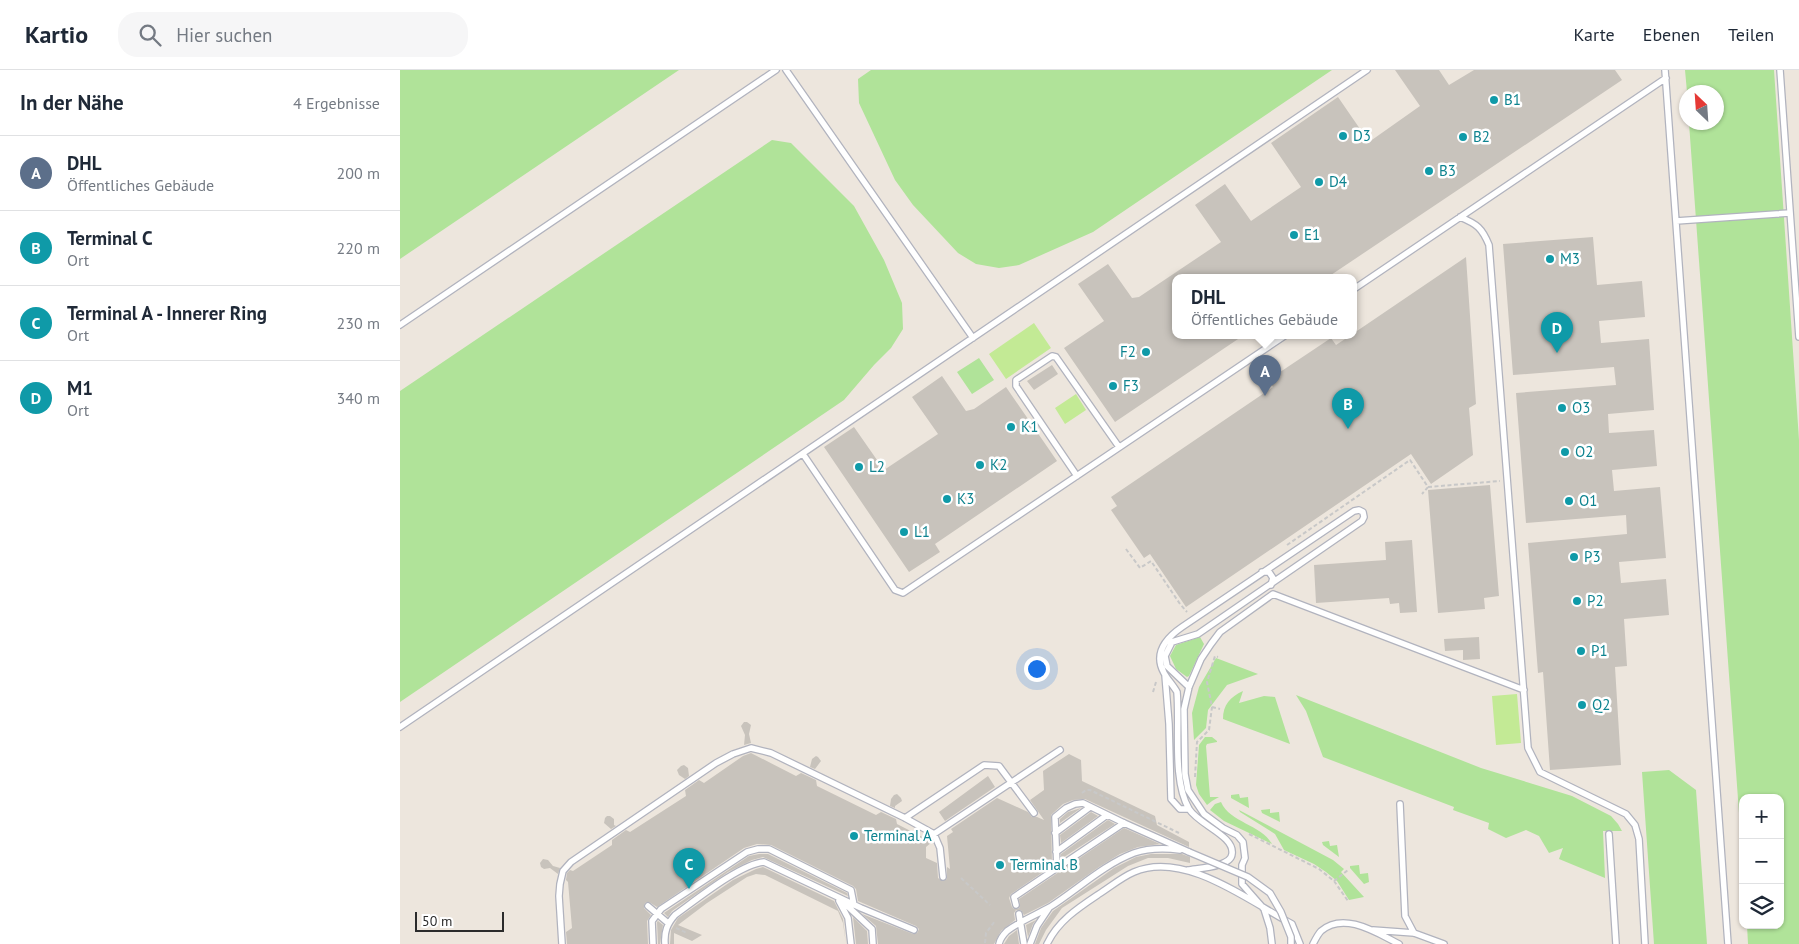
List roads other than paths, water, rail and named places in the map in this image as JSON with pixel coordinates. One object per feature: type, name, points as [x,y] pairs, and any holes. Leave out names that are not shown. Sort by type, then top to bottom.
[{"type":"lane","points":[[400,325],[776,70]]},
{"type":"lane","points":[[786,70],[973,338]]},
{"type":"lane","points":[[400,727],[1367,70]]},
{"type":"lane","points":[[1665,70],[1728,944]]},
{"type":"lane","points":[[1780,70],[1799,337]]},
{"type":"lane","points":[[1357,287],[1666,78]]},
{"type":"lane","points":[[1676,221],[1790,214]]},
{"type":"lane","points":[[1460,217],[1475,223],[1489,244],[1528,748],[1540,772],[1626,814],[1635,825],[1639,839],[1645,944]]},
{"type":"lane","points":[[803,454],[895,590],[903,593],[1280,339]]},
{"type":"lane","points":[[1077,476],[1016,386],[1016,380],[1052,356],[1056,357],[1119,448]]},
{"type":"lane","points":[[1188,870],[1225,864],[1231,860],[1233,853],[1225,837],[1198,820],[1189,809],[1180,788],[1177,692],[1161,666],[1160,657],[1163,644],[1171,635],[1354,511],[1359,510],[1363,512],[1362,521],[1272,585],[1198,634],[1172,642],[1165,656],[1167,666],[1189,687]]},
{"type":"lane","points":[[1262,572],[1269,572],[1273,578],[1272,585]]},
{"type":"lane","points":[[1272,944],[1270,928],[1264,909],[1242,884],[1242,865],[1245,858],[1243,842],[1238,835],[1223,828],[1204,814],[1188,790],[1184,709],[1189,687],[1201,659],[1220,632],[1273,594],[1524,690]]},
{"type":"lane","points":[[1165,675],[1171,799],[1180,809],[1189,809]]},
{"type":"lane","points":[[562,944],[559,896],[562,872],[571,862],[716,763],[733,754],[752,748],[771,752],[934,834],[940,848],[943,877]]},
{"type":"lane","points":[[934,834],[1060,750]]},
{"type":"lane","points":[[905,818],[984,765],[999,766],[1034,813]]},
{"type":"lane","points":[[1057,868],[1055,818],[1058,813],[1075,804],[1083,803],[1107,816],[1248,877],[1270,893],[1281,912],[1291,937],[1291,944]]},
{"type":"lane","points":[[1400,804],[1405,916],[1414,933]]},
{"type":"lane","points":[[1055,833],[1090,807]]},
{"type":"lane","points":[[1056,852],[1107,816]]},
{"type":"lane","points":[[1016,905],[1014,897],[1124,823]]},
{"type":"lane","points":[[1609,834],[1616,944]]},
{"type":"lane","points":[[999,944],[1003,936],[1022,922],[1050,907],[1122,859],[1149,849],[1165,848],[1189,852]]},
{"type":"lane","points":[[653,944],[652,921],[661,909],[747,852],[758,849],[769,850],[851,890],[854,905]]},
{"type":"lane","points":[[665,944],[664,938],[668,923],[675,915],[741,870],[764,862],[854,905],[914,930]]},
{"type":"lane","points":[[1047,944],[1058,926],[1069,915],[1134,872],[1159,866],[1188,870],[1236,891],[1292,924],[1300,944]]},
{"type":"lane","points":[[837,897],[848,918],[851,944]]},
{"type":"lane","points":[[837,897],[872,929],[873,944]]},
{"type":"lane","points":[[648,906],[668,923]]},
{"type":"lane","points":[[1030,944],[1037,926],[1050,907]]},
{"type":"lane","points":[[1019,914],[1022,922],[1024,944]]},
{"type":"lane","points":[[1313,944],[1320,932],[1337,922],[1369,929],[1414,933],[1444,944]]},
{"type":"lane","points":[[1369,929],[1399,944]]},
{"type":"place","name":"B1","points":[[1494,100]]},
{"type":"place","name":"D3","points":[[1343,136]]},
{"type":"place","name":"B2","points":[[1463,137]]},
{"type":"place","name":"B3","points":[[1429,171]]},
{"type":"place","name":"D4","points":[[1319,182]]},
{"type":"place","name":"E1","points":[[1294,235]]},
{"type":"place","name":"M3","points":[[1550,259]]},
{"type":"place","name":"F2","points":[[1146,352]]},
{"type":"place","name":"M1","points":[[1557,353]]},
{"type":"place","name":"F3","points":[[1113,386]]},
{"type":"place","name":"DHL","points":[[1265,396]]},
{"type":"place","name":"O3","points":[[1562,408]]},
{"type":"place","name":"K1","points":[[1011,427]]},
{"type":"place","name":"Terminal C","points":[[1348,429]]},
{"type":"place","name":"O2","points":[[1565,452]]},
{"type":"place","name":"K2","points":[[980,465]]},
{"type":"place","name":"L2","points":[[859,467]]},
{"type":"place","name":"K3","points":[[947,499]]},
{"type":"place","name":"O1","points":[[1569,501]]},
{"type":"place","name":"L1","points":[[904,532]]},
{"type":"place","name":"P3","points":[[1574,557]]},
{"type":"place","name":"P2","points":[[1577,601]]},
{"type":"place","name":"P1","points":[[1581,651]]},
{"type":"place","name":"Q2","points":[[1582,705]]},
{"type":"place","name":"Terminal A","points":[[854,836]]},
{"type":"place","name":"Terminal B","points":[[1000,865]]},
{"type":"place","name":"Terminal A - Innerer Ring","points":[[689,889]]}]
